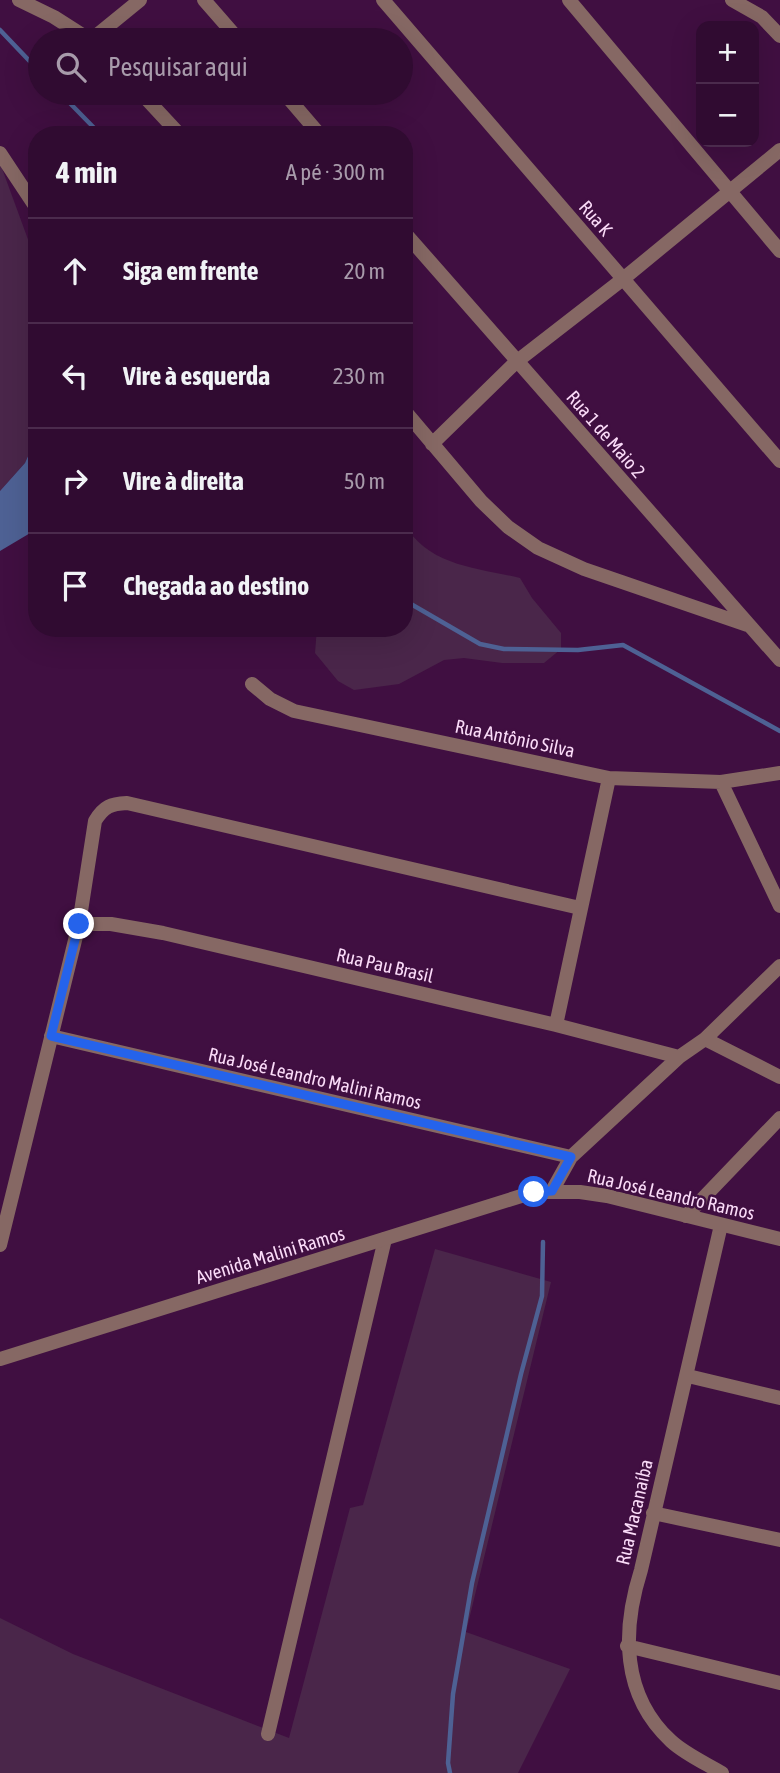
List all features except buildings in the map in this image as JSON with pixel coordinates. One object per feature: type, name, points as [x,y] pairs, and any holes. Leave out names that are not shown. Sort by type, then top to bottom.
[{"type":"street","points":[[19,0],[71,28]]},
{"type":"street","points":[[105,28],[141,0]]},
{"type":"street","points":[[204,0],[228,28]]},
{"type":"street","name":"Rua K","points":[[383,0],[407,28]]},
{"type":"street","points":[[569,0],[780,251]]},
{"type":"street","points":[[732,0],[762,17],[780,36]]},
{"type":"street","points":[[755,0],[762,17]]},
{"type":"street","name":"Rua K","points":[[413,35],[780,461]]},
{"type":"street","points":[[152,105],[172,126]]},
{"type":"street","points":[[294,105],[312,126]]},
{"type":"street","points":[[432,444],[516,362],[624,279],[780,150]]},
{"type":"street","points":[[1,157],[28,196]]},
{"type":"street","name":"Rua 1 de Maio 2","points":[[413,242],[780,660]]},
{"type":"street","points":[[413,421],[481,501],[508,527],[538,548],[584,569],[749,625]]},
{"type":"street","name":"Rua Antônio Silva","points":[[252,684],[270,699],[294,710],[609,778],[721,782],[780,773]]},
{"type":"street","points":[[556,1025],[609,778]]},
{"type":"street","points":[[721,782],[780,906]]},
{"type":"street","points":[[0,1245],[79,924],[95,821],[101,810],[111,804],[127,803],[580,908]]},
{"type":"street","name":"Rua Pau Brasil","points":[[79,924],[111,924],[163,933],[556,1025],[679,1057]]},
{"type":"street","points":[[552,1191],[571,1157],[679,1057],[705,1039],[780,966]]},
{"type":"street","name":"Rua José Leandro Malini Ramos","points":[[51,1036],[571,1157]]},
{"type":"street","points":[[705,1039],[780,1077]]},
{"type":"street","points":[[686,1216],[780,1118]]},
{"type":"street","name":"Rua José Leandro Ramos","points":[[552,1191],[607,1196],[780,1239]]},
{"type":"street","name":"Avenida Malini Ramos","points":[[0,1359],[519,1195],[552,1191]]},
{"type":"street","name":"Rua Macanaíba","points":[[721,1225],[688,1376],[641,1570],[631,1600],[627,1646],[633,1677],[653,1720],[673,1742],[722,1773]]},
{"type":"street","points":[[268,1734],[385,1239]]},
{"type":"street","points":[[688,1376],[780,1398]]},
{"type":"street","points":[[653,1513],[780,1541]]},
{"type":"street","points":[[627,1646],[780,1683]]},
{"type":"shaded area","points":[[0,163],[28,239],[28,456],[0,491]]},
{"type":"shaded area","points":[[413,536],[426,548],[455,563],[520,578],[532,598],[561,633],[561,649],[544,663],[502,663],[464,658],[444,660],[399,684],[354,690],[338,681],[315,653],[316,637],[413,637]]},
{"type":"shaded area","points":[[435,1249],[551,1282],[466,1632],[570,1669],[518,1773],[0,1773],[0,1618],[73,1654],[289,1738],[350,1508],[363,1505]]},
{"type":"water","points":[[28,456],[28,534],[0,551],[0,491]]},
{"type":"waterway","points":[[0,30],[28,59]]},
{"type":"waterway","points":[[72,105],[92,126]]},
{"type":"waterway","points":[[413,605],[480,644],[504,649],[578,650],[623,645],[780,731]]},
{"type":"waterway","points":[[450,1773],[448,1763],[453,1694],[472,1583],[542,1296],[543,1242]]},
{"type":"route","points":[[79,924],[51,1036],[571,1157],[552,1191],[534,1192]]}]
